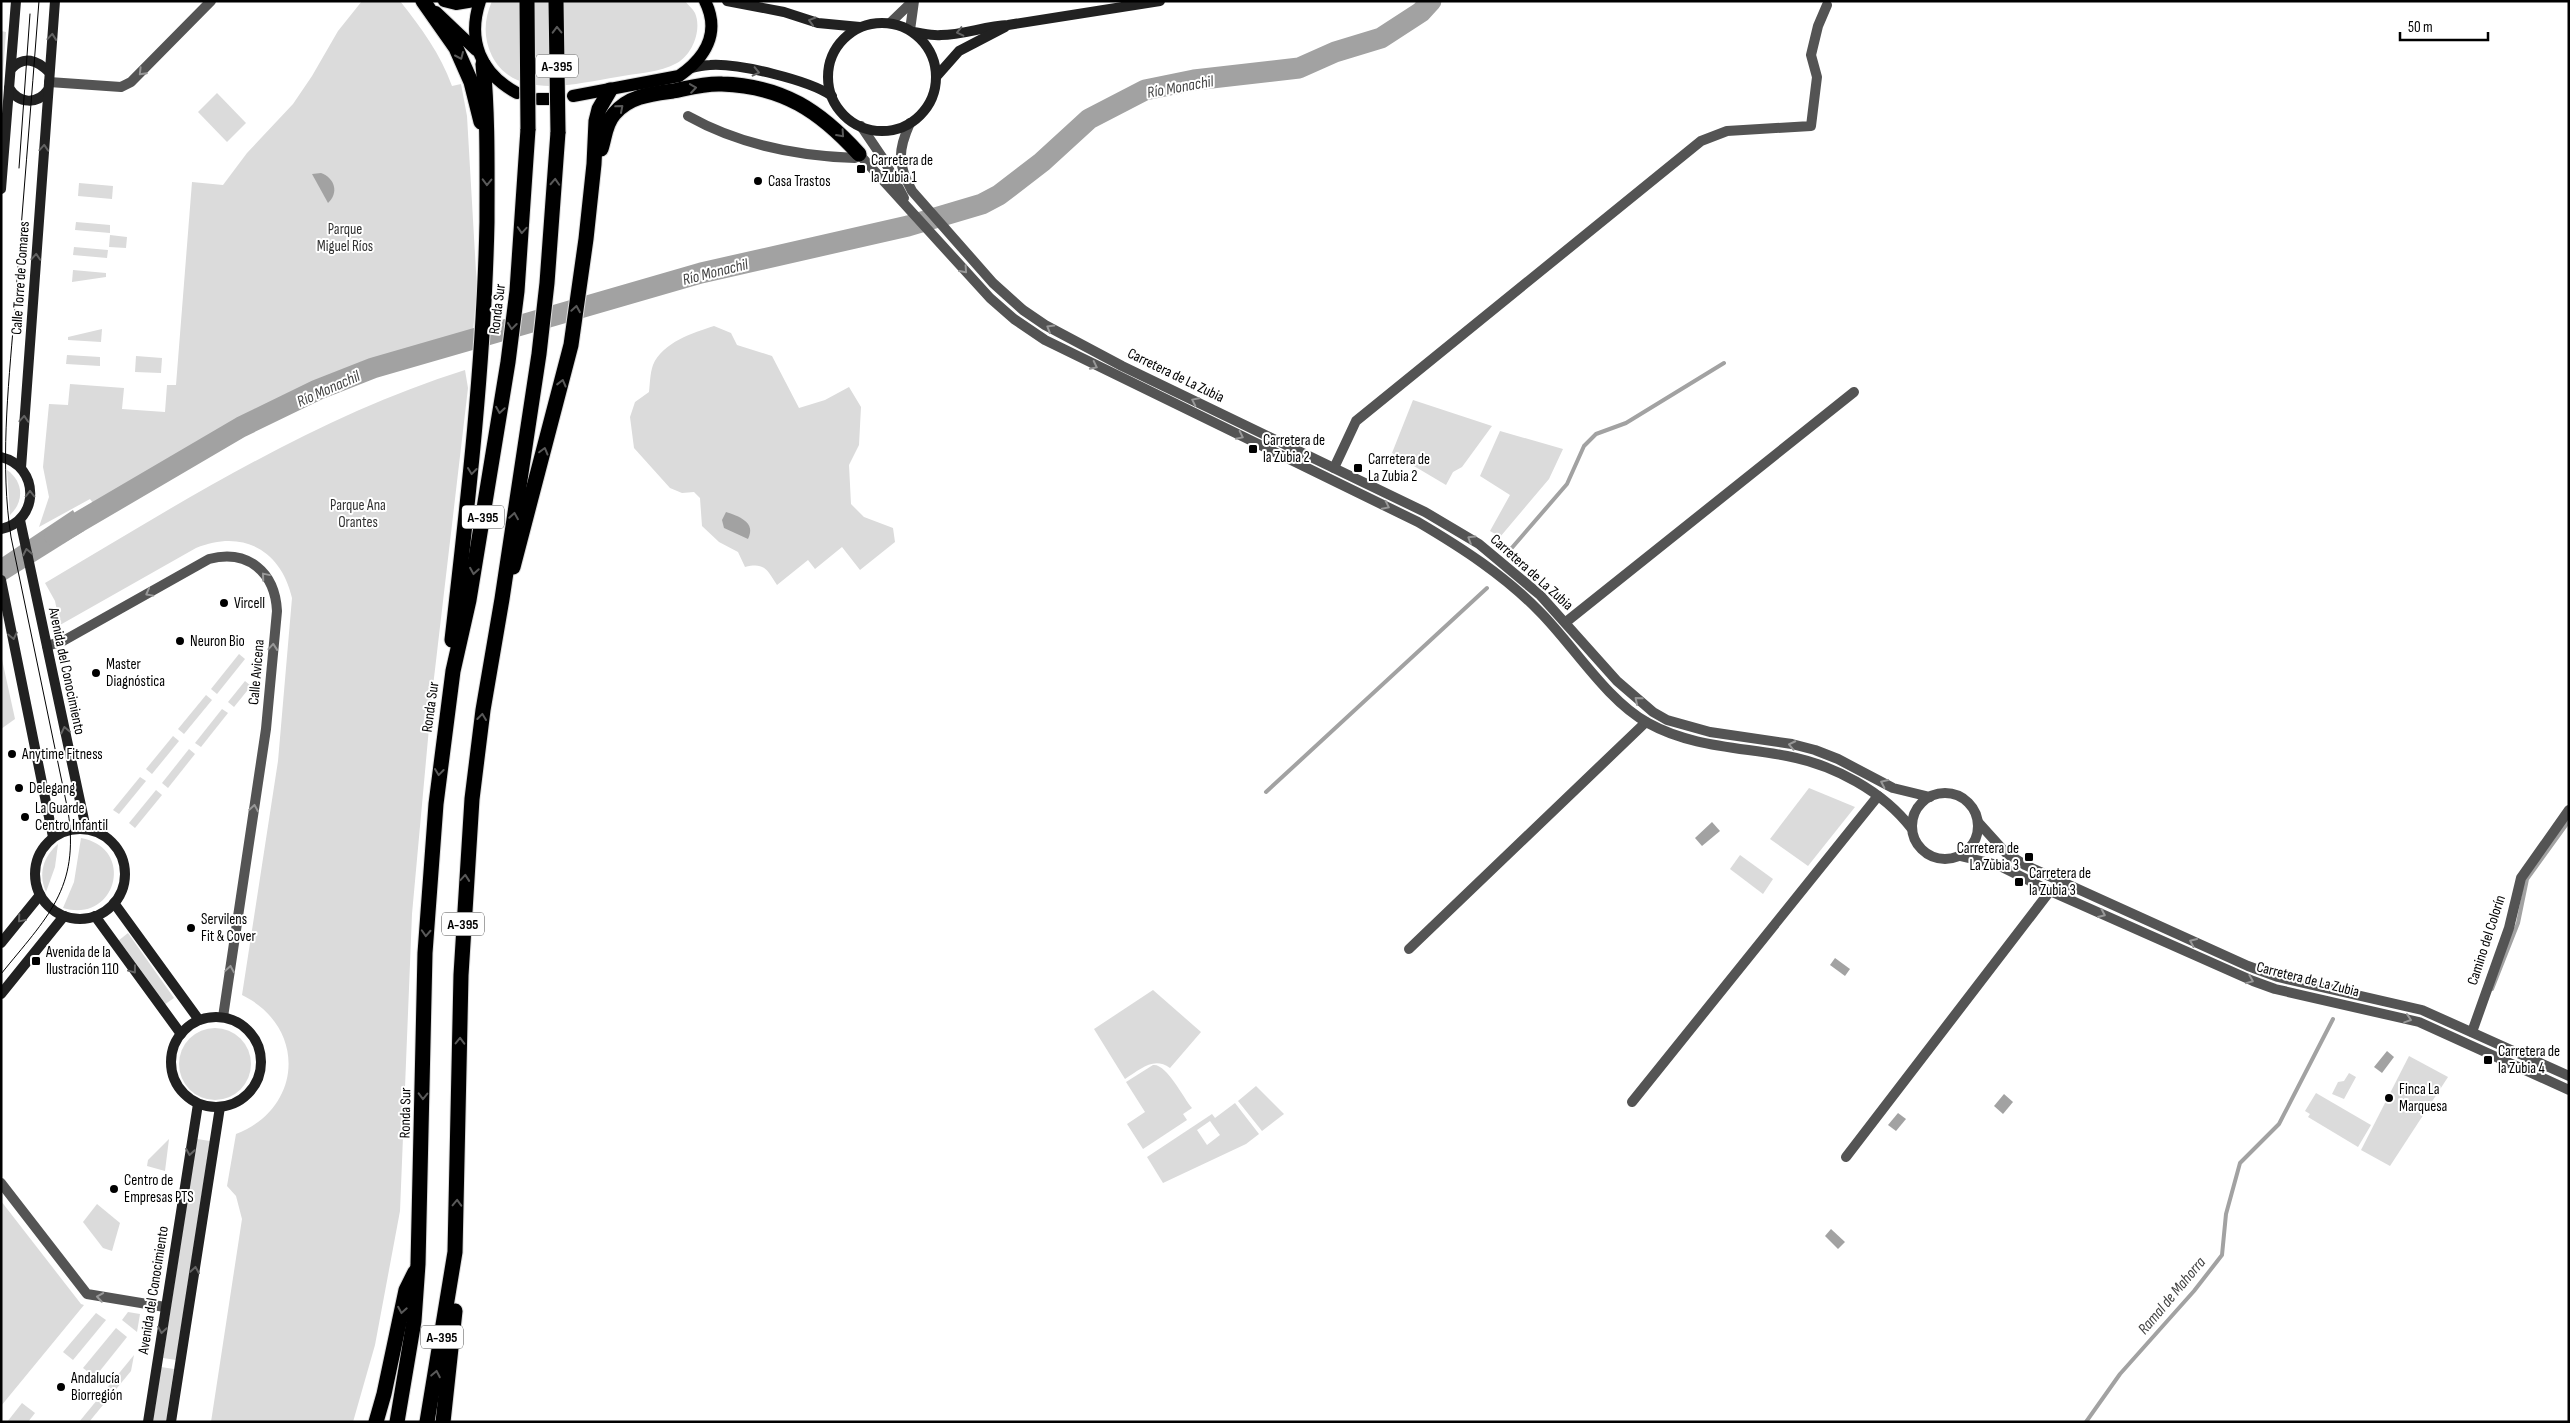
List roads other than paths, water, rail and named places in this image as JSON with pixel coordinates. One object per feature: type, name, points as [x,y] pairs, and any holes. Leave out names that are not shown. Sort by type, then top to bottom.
[{"type":"highway","points":[[424,1],[456,48],[471,82],[488,160]]},
{"type":"highway","name":"Ronda Sur","points":[[397,1422],[414,1321],[418,1264],[425,953],[436,804],[453,671],[469,600],[508,362],[517,291],[528,129],[527,1]]},
{"type":"highway","name":"A-395","points":[[427,1422],[455,1252],[465,887],[483,710],[502,599],[539,354],[547,283],[558,132],[556,1]]},
{"type":"highway","points":[[453,671],[450,650],[473,466],[485,302],[488,160],[487,110],[483,64]]},
{"type":"highway","points":[[594,164],[609,121],[629,101],[645,95],[720,84],[770,91],[795,100],[835,127],[859,154]]},
{"type":"highway","points":[[502,599],[516,559],[571,345],[582,274],[594,164],[596,121],[599,109],[610,90]]},
{"type":"highway","points":[[443,1422],[458,1275],[455,1252]]},
{"type":"highway","points":[[376,1422],[392,1360],[406,1290],[418,1264]]},
{"type":"main road","points":[[1,189],[16,1]]},
{"type":"main road","name":"Calle Torre de Comares","points":[[21,468],[55,1]]},
{"type":"main road","points":[[424,1],[476,50],[483,64],[506,88],[517,93]]},
{"type":"main road","points":[[444,1],[456,4],[474,1]]},
{"type":"main road","points":[[476,50],[474,25],[480,1]]},
{"type":"main road","points":[[572,96],[679,76],[691,68],[702,57],[709,45],[712,29],[705,1]]},
{"type":"main road","points":[[727,1],[784,12],[818,23],[860,27],[876,23],[890,23],[911,31],[940,35],[986,26],[1008,25],[1160,1]]},
{"type":"main road","points":[[936,77],[959,51],[1008,25]]},
{"type":"main road","points":[[860,27],[843,39],[832,58],[828,77],[832,96],[842,113],[861,126],[886,130],[910,123],[922,113],[930,102],[936,77],[935,66],[929,49],[911,31]]},
{"type":"main road","points":[[9,88],[17,98],[24,101],[38,100],[49,81],[34,60],[21,61],[11,69]]},
{"type":"main road","points":[[691,68],[710,64],[748,70],[806,83],[832,96]]},
{"type":"main road","points":[[1,458],[21,468],[29,480],[31,494],[26,512],[20,520],[1,529]]},
{"type":"main road","name":"Avenida del Conocimiento","points":[[20,520],[86,829]]},
{"type":"main road","points":[[2,584],[53,837]]},
{"type":"main road","points":[[86,829],[109,839],[120,854],[123,863],[124,880],[114,903],[95,916],[80,919],[64,916],[50,908],[40,896],[35,880],[36,864],[42,849],[53,837],[67,830],[86,829]]},
{"type":"main road","points":[[1,943],[40,896]]},
{"type":"main road","points":[[114,903],[199,1020]]},
{"type":"main road","points":[[1,994],[64,916]]},
{"type":"main road","points":[[95,916],[181,1034]]},
{"type":"main road","points":[[223,1017],[237,1022],[251,1033],[259,1049],[261,1063],[258,1078],[251,1090],[238,1102],[229,1106],[220,1107],[198,1104],[189,1099],[173,1075],[172,1054],[181,1034],[199,1020],[223,1017]]},
{"type":"main road","name":"Avenida del Conocimiento","points":[[148,1422],[198,1104]]},
{"type":"main road","points":[[171,1422],[220,1107]]},
{"type":"street","points":[[49,81],[121,87],[132,82],[211,1]]},
{"type":"street","points":[[890,23],[913,1]]},
{"type":"street","points":[[911,31],[913,1]]},
{"type":"street","points":[[1334,468],[1356,421],[1701,141],[1727,131],[1811,126],[1817,77],[1811,55],[1818,26],[1827,5]]},
{"type":"street","points":[[688,116],[730,136],[768,146],[837,157],[855,158],[859,154]]},
{"type":"street","name":"Carretera de La Zubia","points":[[910,123],[900,148],[900,159],[905,178],[926,207],[993,283],[1023,310],[1045,325],[1105,358],[1425,512],[1479,544],[1510,568],[1566,622],[1636,699],[1667,720],[1710,732],[1815,750],[1838,759],[1893,788],[1930,797]]},
{"type":"street","name":"Carretera de La Zubia","points":[[861,126],[884,160],[910,207]]},
{"type":"street","name":"Carretera de La Zubia","points":[[859,154],[893,192],[910,207],[990,298],[1014,319],[1045,340],[1418,522],[1468,552],[1504,579],[1540,612],[1612,693],[1646,722],[1679,738],[1700,743],[1788,756],[1817,764],[1844,776],[1878,796],[1895,809],[1912,829]]},
{"type":"street","points":[[1566,622],[1854,392]]},
{"type":"street","name":"Calle Avicena","points":[[47,646],[63,641],[209,559],[228,555],[240,558],[251,563],[270,580],[276,598],[276,611],[266,730],[223,1017]]},
{"type":"street","points":[[1410,949],[1646,722]]},
{"type":"street","points":[[1951,794],[1961,797],[1969,804],[1978,822],[1974,842],[1960,856],[1950,859],[1929,855],[1915,840],[1912,829],[1916,810],[1930,797],[1951,794]]},
{"type":"street","points":[[1632,1102],[1878,796]]},
{"type":"street","name":"Camino del Colorín","points":[[2472,1032],[2509,928],[2521,878],[2569,810]]},
{"type":"street","name":"Carretera de La Zubia","points":[[1978,822],[2006,853],[2025,865],[2248,966],[2278,977],[2395,1002],[2422,1010],[2569,1076]]},
{"type":"street","name":"Carretera de La Zubia","points":[[1960,856],[1998,865],[2050,891],[2253,981],[2275,989],[2411,1020],[2569,1090]]},
{"type":"street","points":[[1846,1157],[2050,891]]},
{"type":"street","points":[[1,1183],[88,1294],[166,1307]]},
{"type":"waterway","name":"Río Monachil","points":[[55,536],[241,427],[317,390],[373,368],[701,273],[908,226],[982,204],[999,195],[1042,162],[1089,119],[1145,90],[1194,80],[1299,68],[1335,52],[1381,38],[1421,12],[1431,1]]},
{"type":"waterway","points":[[1510,550],[1567,484],[1584,446],[1596,434],[1626,423],[1724,363]]},
{"type":"waterway","points":[[1266,792],[1487,588]]},
{"type":"waterway","points":[[2492,989],[2518,923],[2527,879],[2569,821]]},
{"type":"waterway","name":"Ramal de Mahorra","points":[[2086,1422],[2120,1374],[2194,1291],[2222,1255],[2226,1214],[2240,1163],[2279,1124],[2333,1019]]},
{"type":"tram line","points":[[1,974],[46,918],[56,900],[64,882],[69,861],[70,838],[68,811],[11,537],[6,483],[6,428],[39,1]]},
{"type":"tram line","points":[[19,168],[30,14]]},
{"type":"place","name":"Carretera de la Zubia 1","points":[[861,169]]},
{"type":"place","name":"Casa Trastos","points":[[758,181]]},
{"type":"place","name":"Carretera de la Zubia 2","points":[[1253,449]]},
{"type":"place","name":"Carretera de La Zubia 2","points":[[1358,468]]},
{"type":"place","name":"Vircell","points":[[224,603]]},
{"type":"place","name":"Neuron Bio","points":[[180,641]]},
{"type":"place","name":"Master Diagnóstica","points":[[96,673]]},
{"type":"place","name":"Anytime Fitness","points":[[12,754]]},
{"type":"place","name":"Delegang","points":[[19,788]]},
{"type":"place","name":"La Guarde Centro Infantil","points":[[25,817]]},
{"type":"place","name":"Carretera de La Zubia 3","points":[[2029,857]]},
{"type":"place","name":"Carretera de la Zubia 3","points":[[2019,882]]},
{"type":"place","name":"Servilens Fit & Cover","points":[[191,928]]},
{"type":"place","name":"Avenida de la Ilustración 110","points":[[36,961]]},
{"type":"place","name":"Carretera de la Zubia 4","points":[[2488,1060]]},
{"type":"place","name":"Finca La Marquesa","points":[[2389,1098]]},
{"type":"place","name":"Centro de Empresas PTS","points":[[114,1189]]},
{"type":"place","name":"Andalucía Biorregión","points":[[61,1387]]},
{"type":"park label","name":"Parque Miguel Ríos","points":[[345,238]]},
{"type":"park label","name":"Parque Ana Orantes","points":[[358,514]]}]
